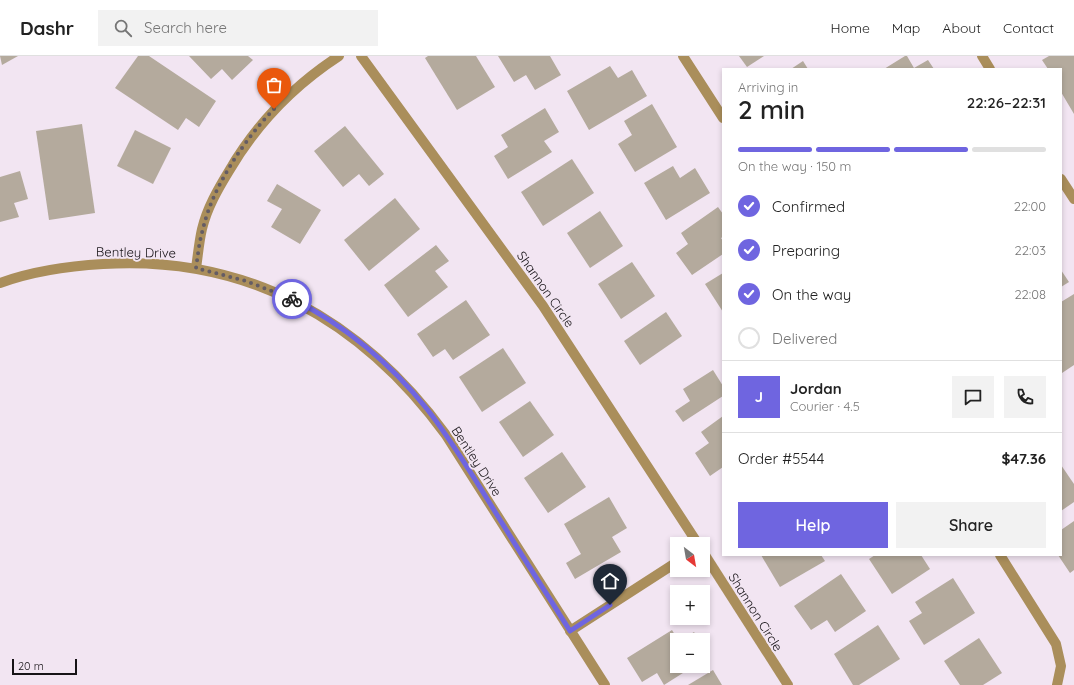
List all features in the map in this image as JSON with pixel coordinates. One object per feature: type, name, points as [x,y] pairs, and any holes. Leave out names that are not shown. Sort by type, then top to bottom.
[{"type":"street","points":[[196,268],[203,228],[213,198],[237,156],[265,118],[282,100],[302,82],[339,56]]},
{"type":"street","name":"Shannon Circle","points":[[361,56],[543,306],[693,537]]},
{"type":"street","points":[[683,56],[722,116]]},
{"type":"street","points":[[982,56],[989,68]]},
{"type":"street","points":[[1062,181],[1074,199]]},
{"type":"street","name":"Bentley Drive","points":[[0,283],[28,274],[84,265],[124,262],[162,263],[196,268],[246,281],[294,300],[322,315],[348,334],[389,368],[427,409],[446,435],[605,685]]},
{"type":"street","points":[[1001,556],[1056,644],[1061,666],[1057,685]]},
{"type":"street","name":"Shannon Circle","points":[[710,563],[788,685]]},
{"type":"street","points":[[570,631],[670,567]]},
{"type":"building","points":[[0,56],[18,56],[2,65]]},
{"type":"building","points":[[138,56],[149,56],[216,101],[199,127],[186,118],[178,130],[115,88]]},
{"type":"building","points":[[189,56],[248,56],[253,60],[232,80],[222,69],[211,79]]},
{"type":"building","points":[[428,56],[476,56],[495,87],[457,110],[425,58]]},
{"type":"building","points":[[498,56],[550,56],[561,75],[535,90],[526,75],[514,82]]},
{"type":"building","points":[[739,56],[764,56],[747,67]]},
{"type":"building","points":[[907,56],[914,68],[886,68]]},
{"type":"building","points":[[1049,56],[1074,56],[1074,114],[1062,94],[1062,68],[1047,68],[1042,60]]},
{"type":"building","points":[[928,60],[933,68],[914,68]]},
{"type":"building","points":[[803,61],[807,68],[792,68]]},
{"type":"building","points":[[610,66],[618,78],[632,70],[647,96],[589,130],[567,91]]},
{"type":"building","points":[[652,104],[677,147],[635,172],[618,144],[632,135],[624,121]]},
{"type":"building","points":[[545,108],[559,132],[544,141],[552,152],[508,179],[494,156],[508,147],[501,135]]},
{"type":"building","points":[[82,124],[95,213],[49,220],[36,131]]},
{"type":"building","points":[[345,126],[384,174],[369,186],[359,174],[343,187],[314,151]]},
{"type":"building","points":[[135,130],[171,148],[153,184],[117,166]]},
{"type":"building","points":[[572,159],[594,193],[543,226],[521,192]]},
{"type":"building","points":[[673,166],[680,178],[695,168],[710,193],[666,220],[644,183]]},
{"type":"building","points":[[20,171],[28,199],[14,203],[19,217],[0,222],[0,177]]},
{"type":"building","points":[[277,184],[321,210],[300,244],[271,227],[282,209],[267,201]]},
{"type":"building","points":[[395,198],[420,229],[369,271],[344,240]]},
{"type":"building","points":[[718,207],[722,213],[722,255],[692,275],[676,253],[688,244],[681,233]]},
{"type":"building","points":[[600,211],[623,246],[590,268],[567,233]]},
{"type":"building","points":[[436,245],[449,261],[435,271],[448,287],[408,317],[384,285]]},
{"type":"building","points":[[632,262],[655,296],[621,319],[598,284]]},
{"type":"building","points":[[1062,272],[1069,282],[1062,286]]},
{"type":"building","points":[[722,274],[722,310],[705,284]]},
{"type":"building","points":[[1074,294],[1074,365],[1062,373],[1062,301]]},
{"type":"building","points":[[466,300],[490,335],[453,360],[445,349],[433,357],[417,334]]},
{"type":"building","points":[[666,312],[682,336],[640,365],[624,341]]},
{"type":"building","points":[[503,348],[526,383],[482,412],[459,377]]},
{"type":"building","points":[[713,370],[722,384],[722,397],[683,422],[675,411],[690,401],[683,389]]},
{"type":"building","points":[[530,401],[554,435],[523,457],[499,422]]},
{"type":"building","points":[[722,417],[722,468],[710,476],[695,453],[709,443],[701,432]]},
{"type":"building","points":[[562,452],[586,487],[548,513],[524,478]]},
{"type":"building","points":[[1062,466],[1074,484],[1074,502],[1062,510]]},
{"type":"building","points":[[609,497],[627,528],[612,537],[621,552],[575,579],[566,563],[581,554],[564,524]]},
{"type":"building","points":[[1074,521],[1074,570],[1070,573],[1059,556],[1062,556],[1062,529]]},
{"type":"building","points":[[762,556],[822,556],[825,561],[780,587]]},
{"type":"building","points":[[874,556],[922,556],[930,569],[892,594],[869,559]]},
{"type":"building","points":[[841,574],[866,611],[835,632],[827,620],[811,630],[794,606]]},
{"type":"building","points":[[953,578],[975,613],[924,645],[909,621],[922,613],[915,602]]},
{"type":"building","points":[[878,625],[900,659],[859,685],[853,685],[834,654]]},
{"type":"building","points":[[672,630],[674,633],[670,633],[670,673],[683,673],[664,685],[657,673],[642,682],[627,658]]},
{"type":"building","points":[[979,638],[1002,673],[983,685],[960,685],[944,661]]},
{"type":"building","points":[[713,670],[722,685],[688,685],[710,673]]},
{"type":"way so far","points":[[274,109],[265,118],[237,156],[213,198],[203,228],[196,268],[246,281],[292,299]]},
{"type":"route","points":[[292,299],[322,315],[369,350],[409,388],[427,409],[458,453],[570,631],[610,605]]}]
